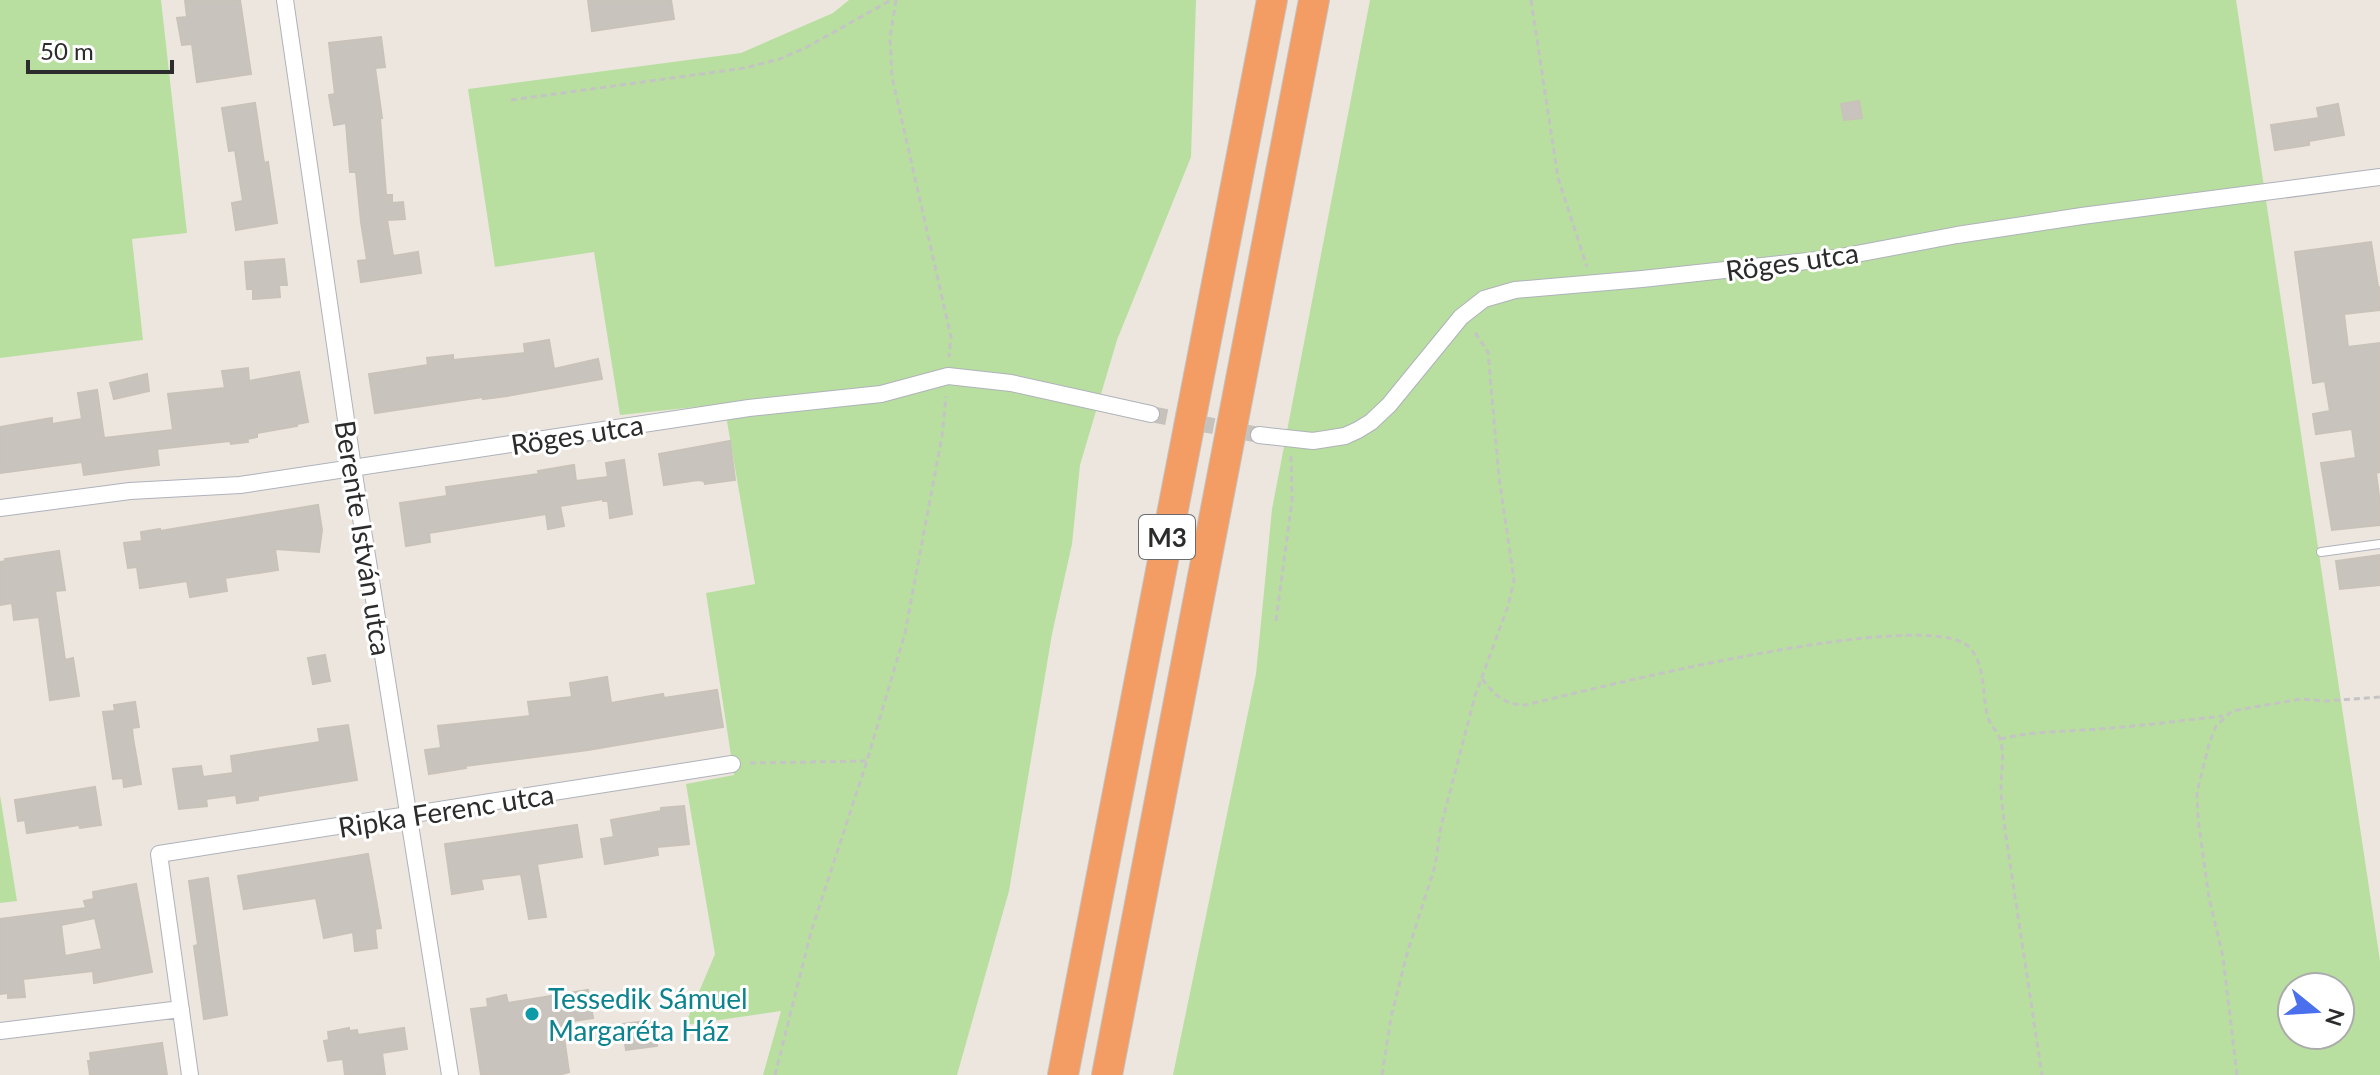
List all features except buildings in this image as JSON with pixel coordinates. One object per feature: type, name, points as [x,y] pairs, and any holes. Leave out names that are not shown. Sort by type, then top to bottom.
[{"type":"highway","name":"M3","points":[[1063,1075],[1272,0]]},
{"type":"highway","name":"M3","points":[[1107,1075],[1314,0]]},
{"type":"street","name":"Berente István utca","points":[[285,0],[353,468],[450,1075]]},
{"type":"street","name":"Röges utca","points":[[1259,435],[1313,441],[1345,436],[1371,422],[1403,389],[1461,317],[1484,299],[1515,290],[1835,258],[2066,218],[2380,177]]},
{"type":"street","name":"Röges utca","points":[[0,508],[130,491],[240,485],[749,408],[881,394],[948,376],[1011,383],[1151,414]]},
{"type":"street","name":"Ripka Ferenc utca","points":[[181,1009],[159,854],[732,764]]},
{"type":"street","points":[[0,1031],[181,1009],[190,1075]]},
{"type":"lane","points":[[2321,552],[2380,544]]},
{"type":"path","points":[[511,100],[745,68],[780,59],[894,0]]},
{"type":"path","points":[[775,1075],[811,932],[905,633],[942,436],[951,337],[892,77],[890,37],[894,0]]},
{"type":"path","points":[[1531,0],[1558,178],[1592,282]]},
{"type":"path","points":[[1382,1075],[1391,1017],[1435,866],[1441,826],[1475,696],[1508,606],[1514,580],[1499,477],[1488,352],[1480,337],[1461,317]]},
{"type":"path","points":[[1276,621],[1292,500],[1291,439]]},
{"type":"path","points":[[1482,679],[1494,694],[1512,705],[1525,705],[1740,657],[1831,642],[1905,634],[1942,636],[1970,648],[1979,668],[1989,720],[2000,739],[2005,830],[2042,1075]]},
{"type":"path","points":[[2237,1075],[2223,957],[2209,898],[2198,819],[2197,792],[2201,769],[2216,726],[2232,711],[2250,707],[2301,699],[2380,697]]},
{"type":"path","points":[[2000,739],[2023,734],[2226,716]]},
{"type":"path","points":[[732,764],[867,761]]},
{"type":"green space","points":[[0,0],[161,0],[187,233],[132,239],[143,340],[0,358]]},
{"type":"green space","points":[[849,0],[1196,0],[1191,157],[1117,340],[1080,465],[1072,544],[1052,634],[1009,891],[957,1075],[763,1075],[781,1011],[685,1025],[715,954],[686,784],[734,775],[706,593],[755,584],[724,404],[620,415],[594,252],[495,267],[468,89],[741,53],[833,13]]},
{"type":"green space","points":[[1370,0],[2236,0],[2380,961],[2380,1075],[1173,1075],[1256,674],[1272,509]]},
{"type":"green space","points":[[0,795],[17,901],[0,903]]},
{"type":"tunnel","points":[[1151,414],[1259,435]]},
{"type":"place","name":"Tessedik Sámuel Margaréta Ház","points":[[532,1014]]}]
